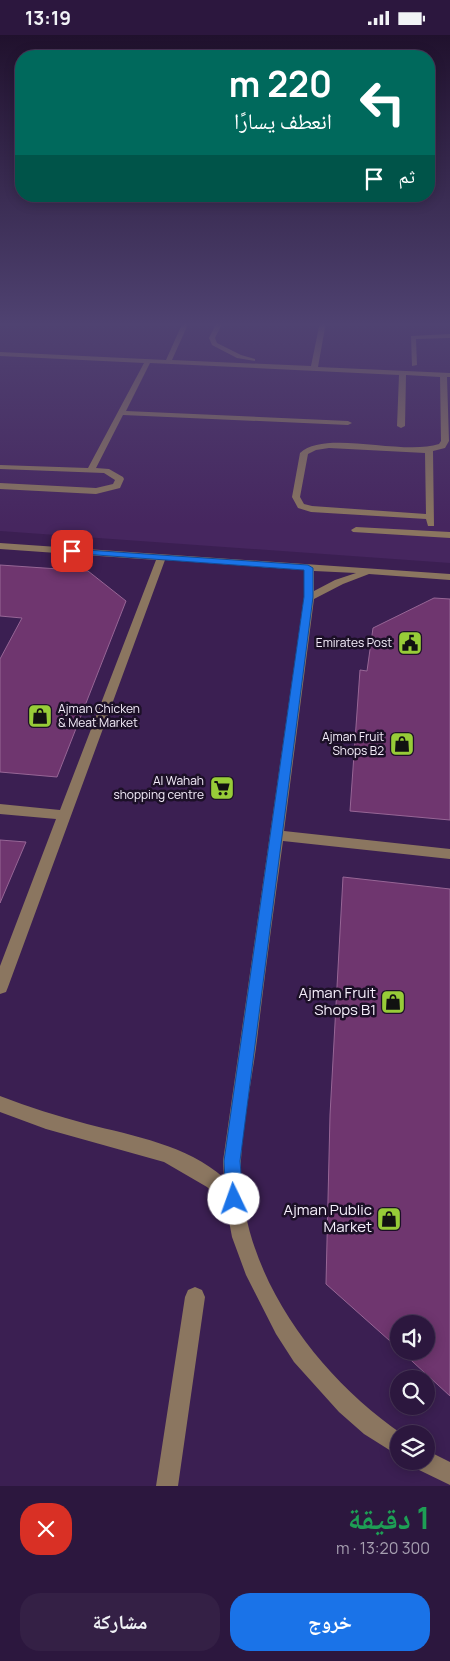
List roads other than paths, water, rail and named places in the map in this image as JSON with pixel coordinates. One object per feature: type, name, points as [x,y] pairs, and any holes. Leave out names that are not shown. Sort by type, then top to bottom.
[{"type":"street","points":[[91,471],[134,390]]},
{"type":"street","points":[[401,426],[402,390]]},
{"type":"street","points":[[431,517],[311,509],[301,505],[296,500],[304,453],[310,448],[327,446],[429,450],[438,448],[445,441],[447,390]]},
{"type":"street","points":[[122,413],[348,423]]},
{"type":"street","points":[[429,450],[431,534]]},
{"type":"street","points":[[0,467],[112,473],[120,479],[120,482],[111,488],[96,491],[0,486]]},
{"type":"street","points":[[356,530],[450,535]]},
{"type":"street","points":[[0,546],[450,577]]},
{"type":"street","points":[[0,987],[161,558]]},
{"type":"street","points":[[308,568],[309,597],[232,1161],[234,1199],[242,1235],[254,1272],[272,1309],[294,1345],[353,1412],[390,1439]]},
{"type":"street","points":[[309,597],[339,582],[373,572]]},
{"type":"street","points":[[0,809],[64,815]]},
{"type":"street","points":[[276,835],[450,854]]},
{"type":"street","points":[[0,1104],[46,1121],[167,1155],[192,1166],[234,1199]]},
{"type":"street","points":[[167,1486],[195,1297]]},
{"type":"street","points":[[435,1466],[450,1474]]},
{"type":"place","name":"Emirates Post","points":[[410,643]]},
{"type":"place","name":"Ajman Chicken & Meat Market","points":[[40,716]]},
{"type":"place","name":"Ajman Fruit Shops B2","points":[[402,744]]},
{"type":"place","name":"Al Wahah shopping centre","points":[[222,788]]},
{"type":"place","name":"Ajman Fruit Shops B1","points":[[393,1002]]},
{"type":"place","name":"Ajman Public Market","points":[[389,1219]]}]
